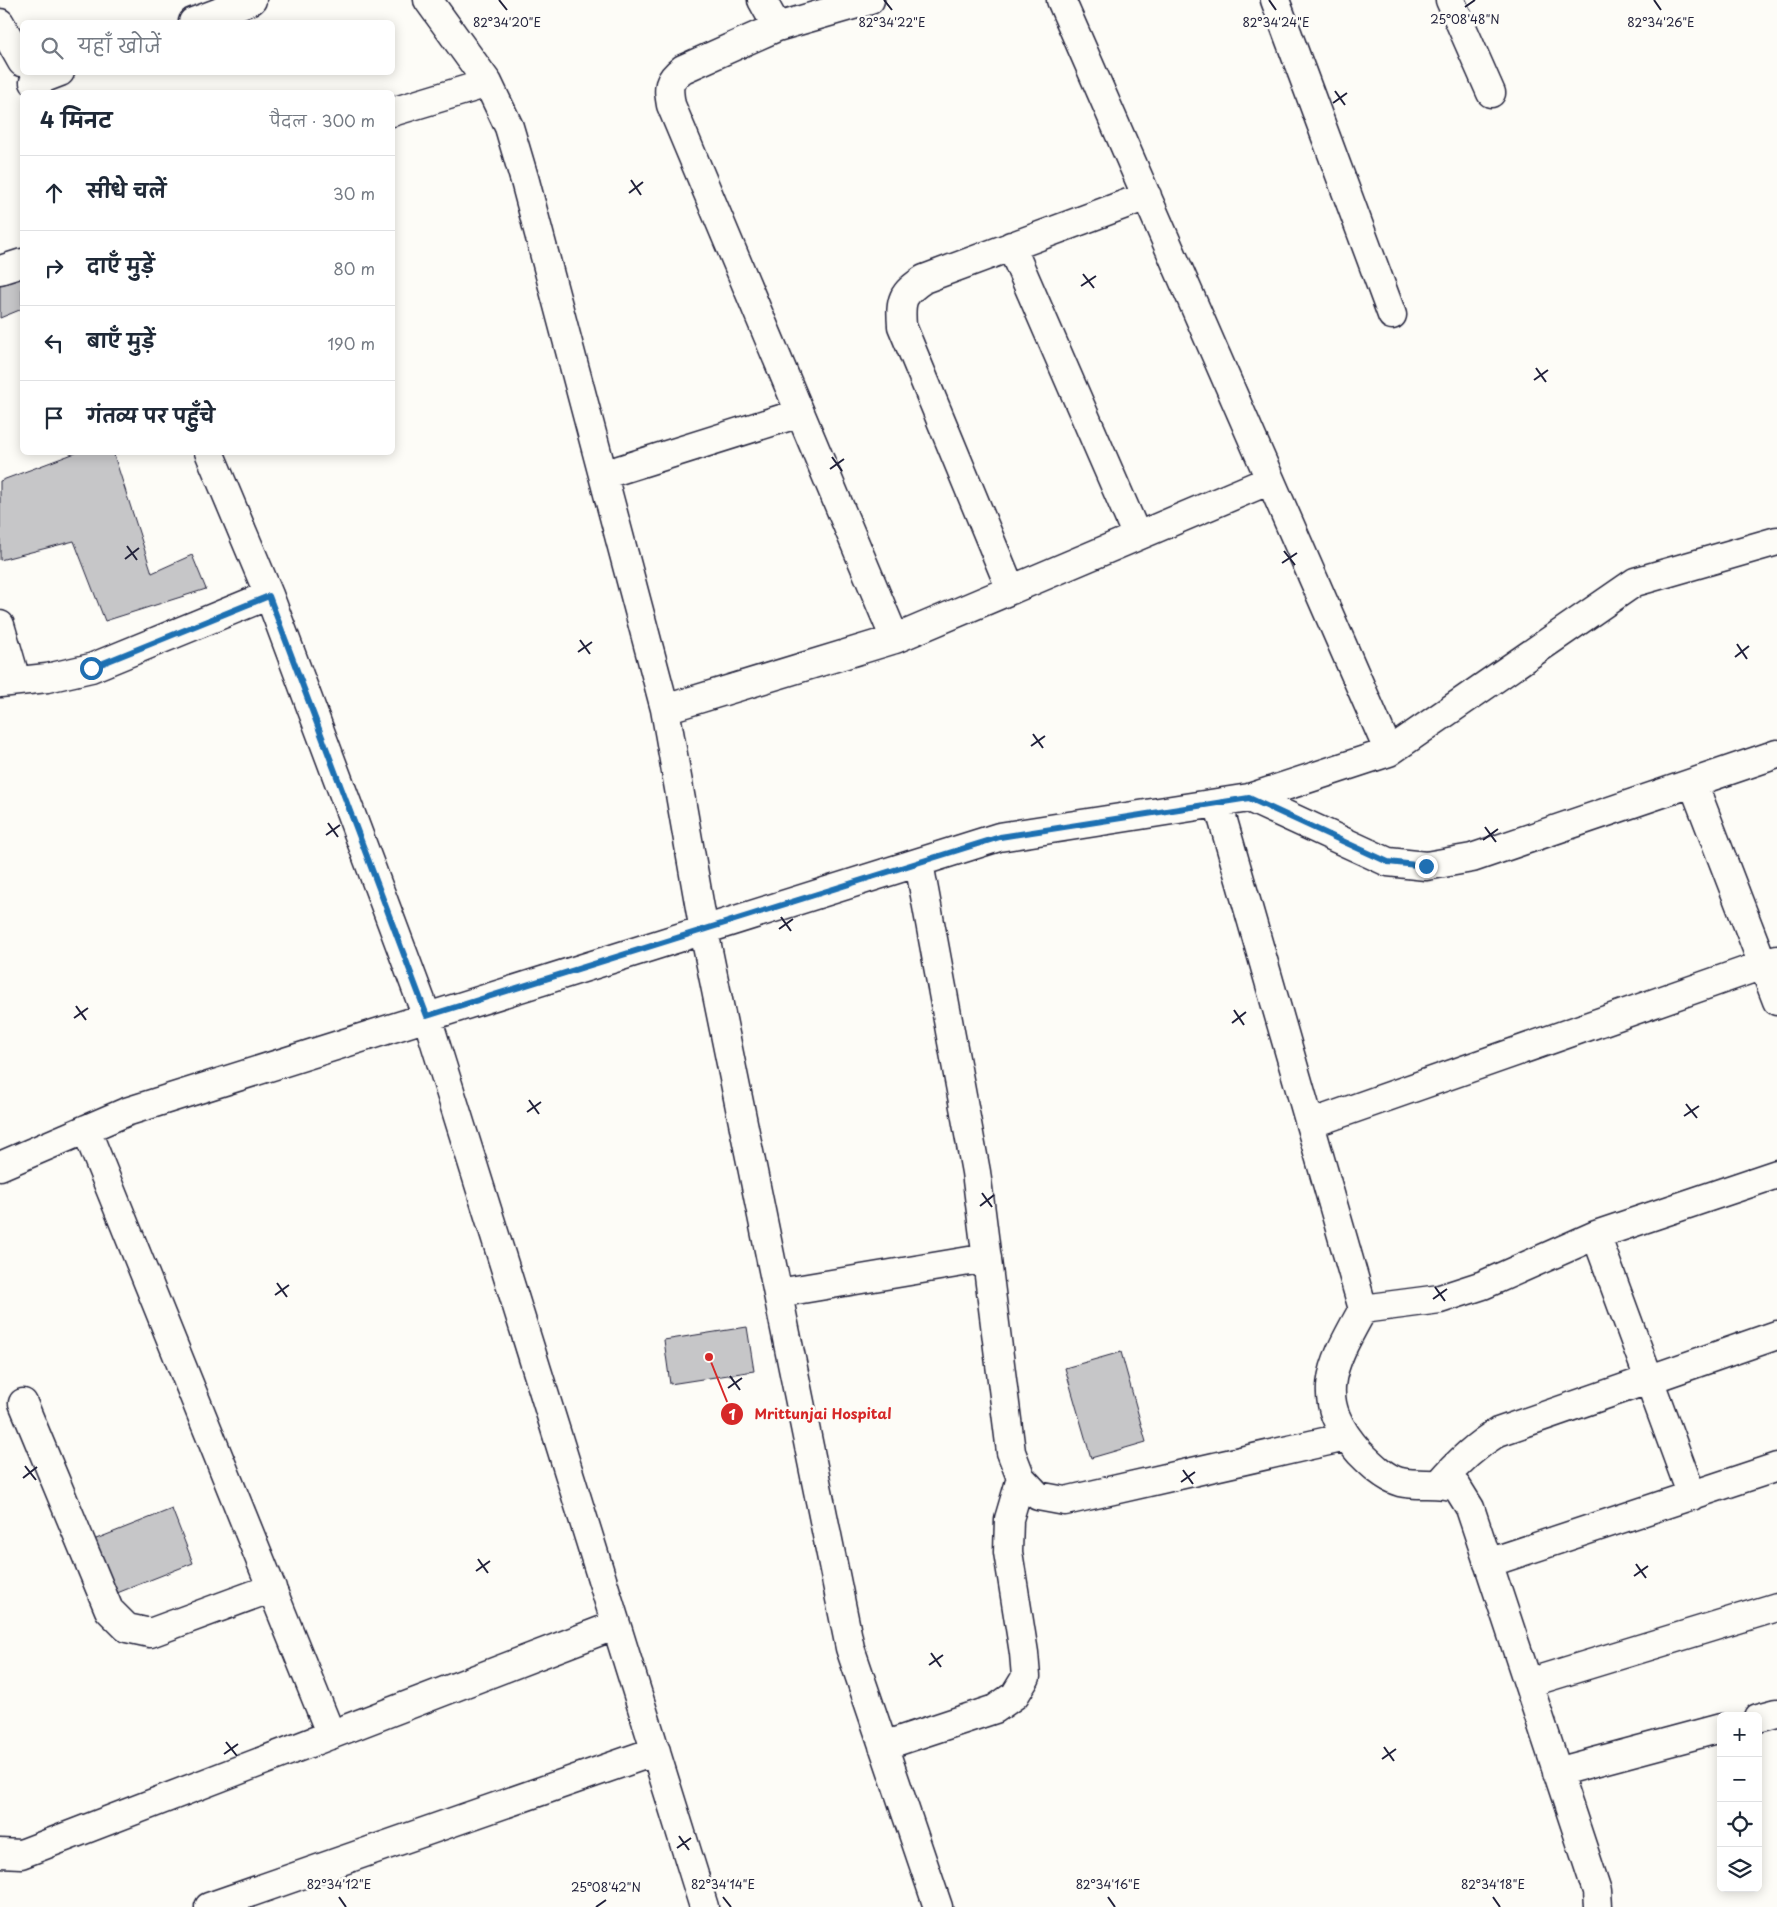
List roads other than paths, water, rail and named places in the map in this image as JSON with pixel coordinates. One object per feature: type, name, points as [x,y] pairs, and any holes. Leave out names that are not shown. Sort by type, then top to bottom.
[{"type":"street","points":[[198,20],[252,0]]},
{"type":"street","points":[[428,0],[488,84],[508,127],[526,181],[665,709],[704,930],[850,1648],[938,1907]]},
{"type":"street","points":[[762,0],[777,27]]},
{"type":"street","points":[[870,0],[777,27],[683,69],[673,77],[669,88],[671,105],[896,639]]},
{"type":"street","points":[[1061,0],[1389,752]]},
{"type":"street","points":[[1275,0],[1392,315]]},
{"type":"street","points":[[1450,0],[1491,93]]},
{"type":"street","points":[[0,23],[20,58]]},
{"type":"street","points":[[395,111],[488,84]]},
{"type":"street","points":[[1011,590],[902,326],[900,306],[907,291],[924,279],[1147,196]]},
{"type":"street","points":[[1011,246],[1137,536]]},
{"type":"street","points":[[0,270],[20,264]]},
{"type":"street","points":[[603,475],[800,413]]},
{"type":"street","points":[[210,455],[269,596],[427,1016],[704,1907]]},
{"type":"street","points":[[665,709],[896,639],[1270,480]]},
{"type":"street","points":[[0,1166],[126,1112],[1000,837],[1249,798],[1389,752],[1635,582],[1777,541]]},
{"type":"street","points":[[0,625],[8,681],[47,678],[91,668],[269,596]]},
{"type":"street","points":[[1249,798],[1388,862],[1426,866],[1472,858],[1777,754]]},
{"type":"street","points":[[1693,783],[1770,962],[1777,1000]]},
{"type":"street","points":[[1218,803],[1363,1309],[1340,1351],[1330,1382],[1333,1409],[1346,1437],[1373,1467],[1399,1482],[1440,1483],[1456,1487],[1470,1508],[1597,1891],[1598,1907]]},
{"type":"street","points":[[919,863],[976,1172],[1012,1452],[1021,1478],[1038,1496],[1065,1501],[1346,1437]]},
{"type":"street","points":[[1310,1124],[1770,962]]},
{"type":"street","points":[[86,1129],[331,1735]]},
{"type":"street","points":[[1363,1309],[1449,1296],[1484,1285],[1596,1235],[1777,1174]]},
{"type":"street","points":[[1596,1235],[1692,1496]]},
{"type":"street","points":[[778,1294],[987,1258]]},
{"type":"street","points":[[1440,1483],[1458,1462],[1478,1444],[1498,1432],[1777,1335]]},
{"type":"street","points":[[23,1403],[109,1610],[127,1628],[150,1633],[272,1588]]},
{"type":"street","points":[[1488,1563],[1777,1467]]},
{"type":"street","points":[[883,1746],[995,1709],[1015,1695],[1026,1677],[1008,1552],[1009,1519],[1021,1478]]},
{"type":"street","points":[[1528,1683],[1777,1608]]},
{"type":"street","points":[[0,1853],[21,1854],[616,1625]]},
{"type":"street","points":[[1762,1717],[1777,1713]]},
{"type":"street","points":[[1557,1772],[1717,1729]]},
{"type":"street","points":[[209,1907],[656,1751]]},
{"type":"place","name":"Mrittunjai Hospital","points":[[709,1357]]}]
